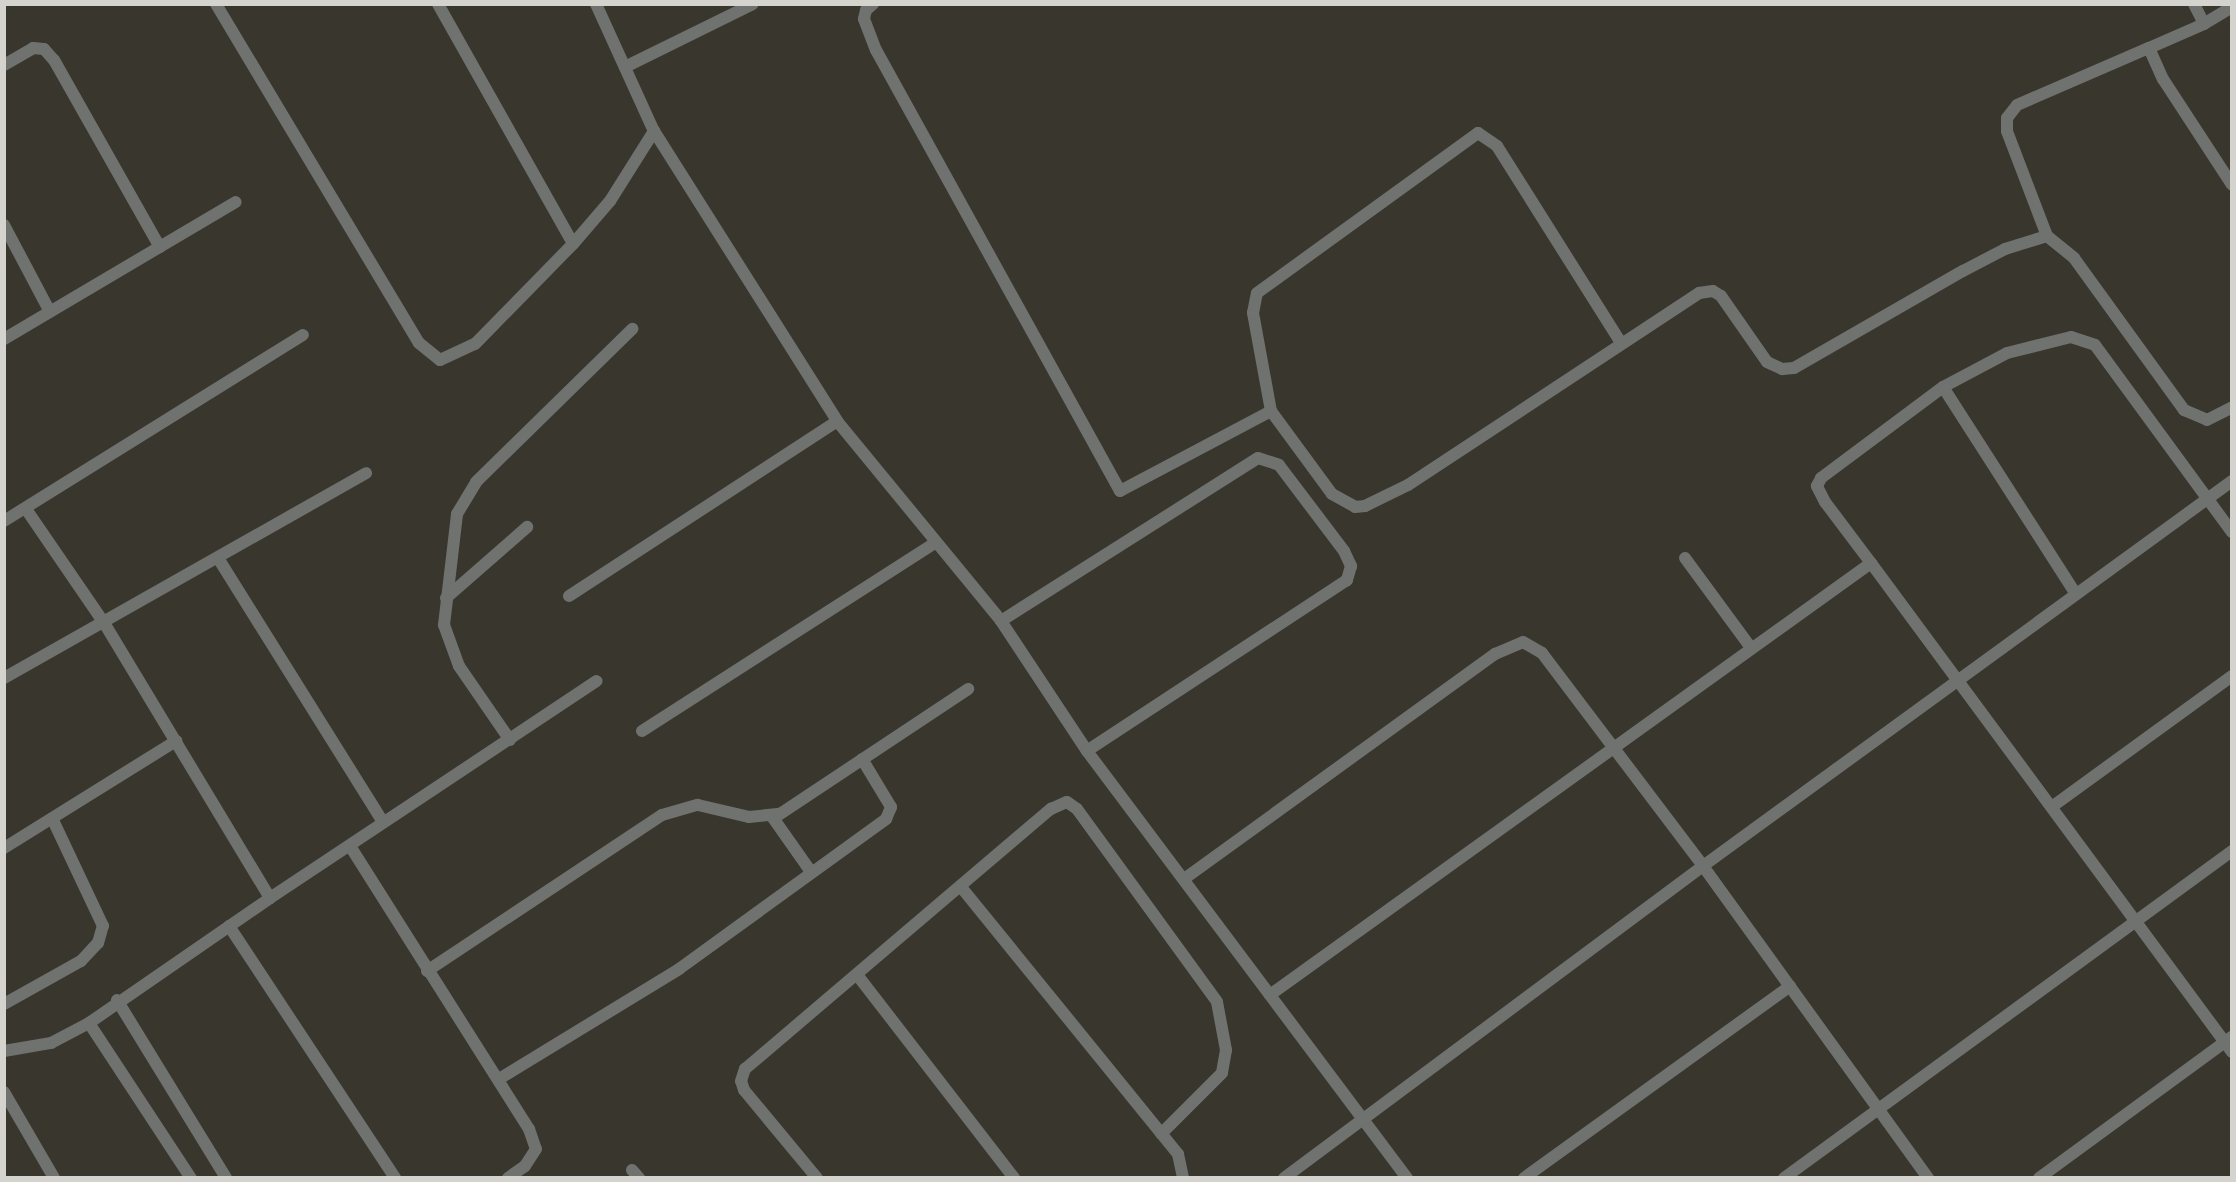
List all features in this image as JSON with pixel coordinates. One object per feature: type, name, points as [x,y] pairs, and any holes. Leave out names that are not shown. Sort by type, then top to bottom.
[{"type":"street","points":[[216,4],[418,343],[433,358],[447,360],[475,344],[573,244],[610,201],[654,131]]},
{"type":"street","points":[[438,4],[573,244]]},
{"type":"street","points":[[596,4],[627,66],[654,131],[837,421],[1001,621],[1087,751],[1407,1178]]},
{"type":"street","points":[[627,66],[753,4]]},
{"type":"street","points":[[873,4],[864,19],[876,50],[1120,490],[1125,491],[1271,411]]},
{"type":"street","points":[[2194,4],[2204,24]]},
{"type":"street","points":[[2232,7],[2204,24],[2017,105],[2007,118],[2007,131],[2047,236],[2074,258],[2184,410],[2206,420],[2232,407]]},
{"type":"street","points":[[4,65],[33,48],[44,49],[54,60],[160,247]]},
{"type":"street","points":[[2149,48],[2163,79],[2232,185]]},
{"type":"street","points":[[1622,343],[1497,146],[1478,133],[1257,293],[1253,313],[1271,411],[1332,494],[1354,507],[1365,506],[1408,484],[1622,343],[1683,302],[1713,291],[1721,296],[1767,362],[1782,369],[1794,368],[2005,249],[2047,236]]},
{"type":"street","points":[[4,339],[236,202]]},
{"type":"street","points":[[4,225],[50,312]]},
{"type":"street","points":[[510,740],[459,666],[444,625],[446,598],[462,500],[476,482],[632,329]]},
{"type":"street","points":[[4,521],[303,335]]},
{"type":"street","points":[[2039,1178],[2229,1044],[2134,922],[1960,679],[1871,563],[1817,486],[1821,478],[1943,387],[2007,353],[2071,337],[2082,338],[2095,345],[2232,532]]},
{"type":"street","points":[[1943,387],[2075,593]]},
{"type":"street","points":[[569,596],[837,421]]},
{"type":"street","points":[[1001,621],[1258,458],[1279,465],[1344,551],[1351,566],[1347,580],[1087,751]]},
{"type":"street","points":[[4,678],[102,620],[218,558],[366,473]]},
{"type":"street","points":[[1284,1178],[1702,866],[2232,481]]},
{"type":"street","points":[[26,509],[102,620],[270,898]]},
{"type":"street","points":[[446,598],[527,527]]},
{"type":"street","points":[[642,731],[935,543]]},
{"type":"street","points":[[218,558],[383,822]]},
{"type":"street","points":[[1685,558],[1752,648]]},
{"type":"street","points":[[1270,995],[1871,563]]},
{"type":"street","points":[[1184,879],[1512,644],[1529,642],[1542,653],[1615,746],[1928,1178]]},
{"type":"street","points":[[2052,806],[2232,676]]},
{"type":"street","points":[[4,1051],[51,1043],[89,1023],[117,1000],[597,681]]},
{"type":"street","points":[[427,971],[662,815],[698,805],[749,817],[780,814],[968,689]]},
{"type":"street","points":[[4,848],[176,741]]},
{"type":"street","points":[[499,1079],[679,969],[889,814],[891,807],[862,759]]},
{"type":"street","points":[[817,1178],[741,1081],[745,1070],[1057,804],[1067,802],[1077,809],[1201,975],[1217,1002],[1226,1050],[1222,1073],[1161,1134]]},
{"type":"street","points":[[771,815],[811,872]]},
{"type":"street","points":[[4,1004],[81,962],[98,943],[103,926],[52,818]]},
{"type":"street","points":[[350,846],[427,971],[499,1079],[536,1149],[525,1166],[508,1178]]},
{"type":"street","points":[[1784,1178],[2232,851]]},
{"type":"street","points":[[961,887],[1182,1161],[1183,1178]]},
{"type":"street","points":[[229,926],[395,1178]]},
{"type":"street","points":[[858,976],[1014,1178]]},
{"type":"street","points":[[1524,1178],[1790,986]]},
{"type":"street","points":[[117,1000],[226,1178]]},
{"type":"street","points":[[89,1023],[191,1178]]},
{"type":"street","points":[[4,1092],[54,1178]]}]
